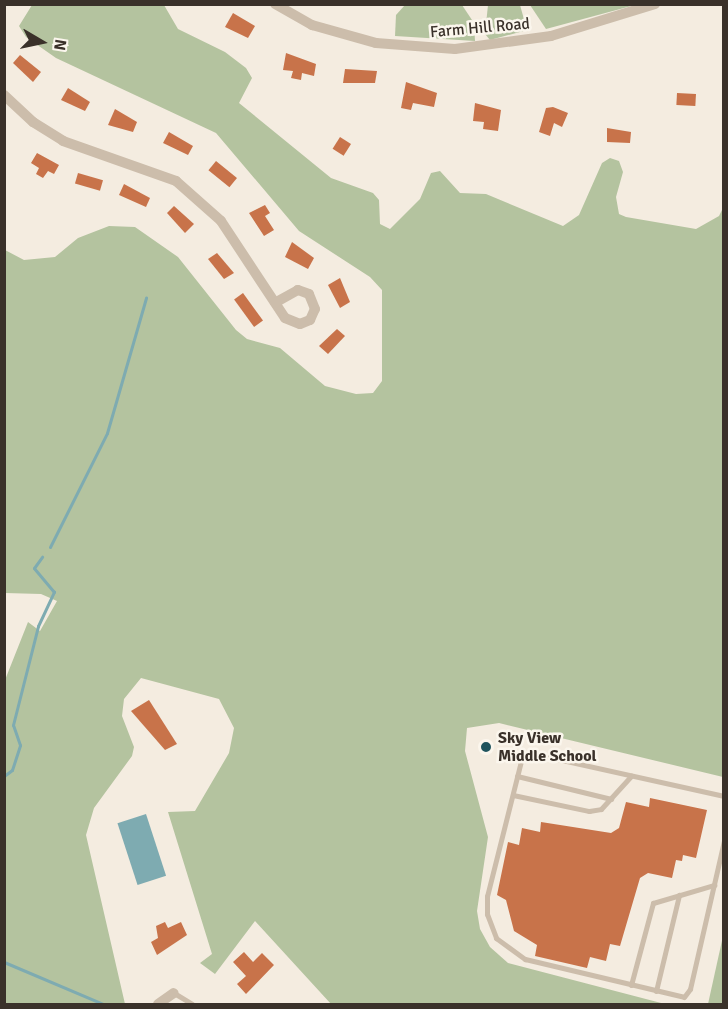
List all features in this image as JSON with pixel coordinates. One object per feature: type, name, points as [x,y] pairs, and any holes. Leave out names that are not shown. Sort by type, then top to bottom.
[{"type":"street","name":"Farm Hill Road","points":[[275,4],[312,25],[376,43],[456,49],[551,36],[655,4]]},
{"type":"street","points":[[4,95],[33,122],[63,141],[162,173],[195,195],[231,234],[275,303]]},
{"type":"street","points":[[158,1005],[174,993]]},
{"type":"lane","points":[[723,796],[530,753],[522,757],[487,896],[487,914],[496,938],[508,950],[544,966],[684,997],[690,990],[723,841]]},
{"type":"lane","points":[[517,776],[611,800]]},
{"type":"lane","points":[[513,795],[589,811],[601,809],[632,776]]},
{"type":"lane","points":[[631,985],[647,912],[664,896],[679,895],[714,885]]},
{"type":"lane","points":[[657,991],[679,895]]},
{"type":"lane","points":[[174,993],[192,1005]]},
{"type":"green space","points":[[32,5],[164,5],[178,29],[225,52],[246,68],[252,78],[239,103],[331,178],[373,193],[379,200],[380,224],[390,229],[420,199],[431,173],[440,171],[460,193],[486,194],[563,226],[579,215],[602,163],[610,158],[619,161],[623,172],[616,197],[619,214],[696,229],[719,216],[723,208],[723,777],[499,723],[467,728],[465,751],[488,837],[477,911],[480,929],[490,947],[508,963],[665,1004],[331,1004],[255,921],[215,974],[200,963],[212,954],[168,812],[195,811],[229,753],[234,728],[219,699],[141,678],[124,699],[122,716],[134,747],[132,756],[94,808],[86,835],[125,1004],[5,1004],[5,680],[28,622],[40,631],[57,601],[41,594],[5,593],[5,250],[24,260],[55,257],[78,238],[109,226],[135,227],[178,257],[236,330],[247,339],[280,348],[325,386],[356,394],[373,393],[382,381],[382,290],[370,277],[299,231],[216,133],[56,58],[26,37],[19,26]]},
{"type":"green space","points":[[405,5],[462,5],[474,23],[475,41],[395,36],[396,15]]},
{"type":"green space","points":[[488,5],[520,5],[527,30],[490,40],[485,34]]},
{"type":"green space","points":[[530,5],[635,5],[546,29]]},
{"type":"green space","points":[[723,936],[723,1004],[708,1004]]},
{"type":"water","points":[[146,814],[166,876],[138,885],[117,823]]},
{"type":"building","points":[[233,13],[255,26],[248,38],[225,27]]},
{"type":"building","points":[[286,53],[316,64],[314,76],[302,73],[301,80],[291,78],[293,71],[283,70]]},
{"type":"building","points":[[20,55],[41,72],[33,82],[13,63]]},
{"type":"building","points":[[345,69],[377,71],[375,83],[343,83]]},
{"type":"building","points":[[406,82],[437,93],[434,107],[413,103],[411,110],[401,108]]},
{"type":"building","points":[[68,88],[90,102],[85,111],[61,100]]},
{"type":"building","points":[[677,93],[696,94],[695,106],[676,105]]},
{"type":"building","points":[[475,103],[501,110],[498,131],[483,129],[484,122],[473,121]]},
{"type":"building","points":[[553,107],[568,113],[562,127],[554,123],[550,136],[539,132],[546,108]]},
{"type":"building","points":[[115,109],[137,122],[133,132],[108,125]]},
{"type":"building","points":[[607,128],[631,132],[630,143],[607,142]]},
{"type":"building","points":[[169,132],[193,146],[188,155],[163,143]]},
{"type":"building","points":[[340,137],[351,144],[344,156],[333,149]]},
{"type":"building","points":[[37,153],[59,165],[54,174],[48,171],[43,178],[36,174],[39,168],[31,163]]},
{"type":"building","points":[[216,161],[237,178],[229,187],[208,170]]},
{"type":"building","points":[[78,173],[103,180],[100,191],[75,184]]},
{"type":"building","points":[[124,184],[150,198],[146,207],[119,195]]},
{"type":"building","points":[[265,205],[270,213],[265,216],[274,230],[264,236],[249,213]]},
{"type":"building","points":[[174,206],[194,224],[185,233],[167,213]]},
{"type":"building","points":[[292,242],[314,258],[308,269],[285,257]]},
{"type":"building","points":[[217,253],[234,273],[224,279],[208,259]]},
{"type":"building","points":[[340,278],[350,302],[340,308],[328,285]]},
{"type":"building","points":[[243,293],[263,321],[254,327],[234,299]]},
{"type":"building","points":[[337,329],[345,336],[328,354],[319,346]]},
{"type":"building","points":[[149,700],[177,744],[165,750],[131,711]]},
{"type":"building","points":[[650,798],[707,810],[696,858],[683,855],[682,861],[676,860],[672,878],[648,873],[640,878],[620,946],[610,944],[606,961],[590,957],[587,968],[535,956],[537,945],[514,931],[506,900],[497,895],[508,842],[519,845],[522,828],[540,832],[541,822],[611,833],[619,828],[626,802],[649,807]]},
{"type":"building","points":[[165,922],[168,928],[181,922],[187,935],[157,955],[151,942],[158,938],[156,926]]},
{"type":"building","points":[[244,952],[253,962],[262,953],[274,965],[246,994],[237,984],[246,976],[233,962]]},
{"type":"waterway","points":[[50,547],[107,433],[146,298]]},
{"type":"waterway","points":[[4,776],[12,770],[20,745],[13,725],[38,626],[54,592],[34,568],[42,557]]},
{"type":"waterway","points":[[4,962],[103,1004]]},
{"type":"place","name":"Sky View Middle School","points":[[486,747]]}]
